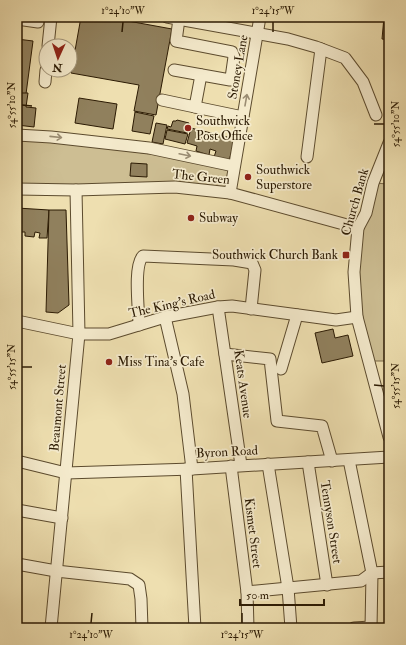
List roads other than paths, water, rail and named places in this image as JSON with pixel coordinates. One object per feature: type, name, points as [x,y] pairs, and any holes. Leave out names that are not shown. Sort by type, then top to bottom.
[{"type":"street","points":[[49,38],[51,17]]},
{"type":"street","points":[[167,17],[288,39],[345,58],[363,82],[376,115]]},
{"type":"street","name":"Stoney Lane","points":[[230,194],[260,17]]},
{"type":"street","points":[[17,19],[38,22]]},
{"type":"street","points":[[174,70],[230,80],[234,54],[232,52],[176,41],[179,19]]},
{"type":"street","points":[[307,157],[321,49]]},
{"type":"street","points":[[195,108],[201,75]]},
{"type":"street","points":[[45,78],[45,82]]},
{"type":"street","points":[[162,100],[243,117]]},
{"type":"street","name":"The Green","points":[[17,135],[51,137],[149,148],[234,166]]},
{"type":"street","name":"Church Bank","points":[[389,144],[373,183],[366,213],[358,228],[354,272],[357,317],[387,421],[389,437]]},
{"type":"street","name":"The Green","points":[[17,189],[76,190],[175,187],[230,194],[358,228]]},
{"type":"street","name":"Beaumont Street","points":[[51,628],[79,334],[76,190]]},
{"type":"street","points":[[139,325],[137,272],[140,259],[143,256],[252,263],[255,270],[251,309]]},
{"type":"street","name":"The King's Road","points":[[17,321],[79,334],[109,334],[165,318],[218,306],[232,306],[336,320],[357,317]]},
{"type":"street","name":"Keats Avenue","points":[[218,306],[225,354],[236,466]]},
{"type":"street","points":[[281,369],[297,315]]},
{"type":"street","points":[[165,318],[183,394],[189,469],[195,628]]},
{"type":"street","points":[[225,354],[270,359],[277,421],[322,426],[332,461]]},
{"type":"street","name":"Byron Road","points":[[17,461],[66,473],[189,469],[389,457]]},
{"type":"street","points":[[349,460],[372,574],[371,627],[354,628]]},
{"type":"street","name":"Tennyson Street","points":[[308,462],[327,585]]},
{"type":"street","points":[[268,464],[288,588],[292,628]]},
{"type":"street","name":"Kismet Street","points":[[236,466],[247,592],[248,628]]},
{"type":"street","points":[[17,510],[62,518]]},
{"type":"street","points":[[17,564],[56,571],[130,579],[139,585],[142,599],[142,628]]},
{"type":"street","points":[[247,592],[361,581],[372,574],[389,572]]},
{"type":"place","name":"Southwick Post Office","points":[[188,128]]},
{"type":"place","name":"Southwick Superstore","points":[[248,177]]},
{"type":"place","name":"Subway","points":[[191,218]]},
{"type":"place","name":"Southwick Church Bank","points":[[346,255]]},
{"type":"place","name":"Miss Tina's Cafe","points":[[109,362]]}]
